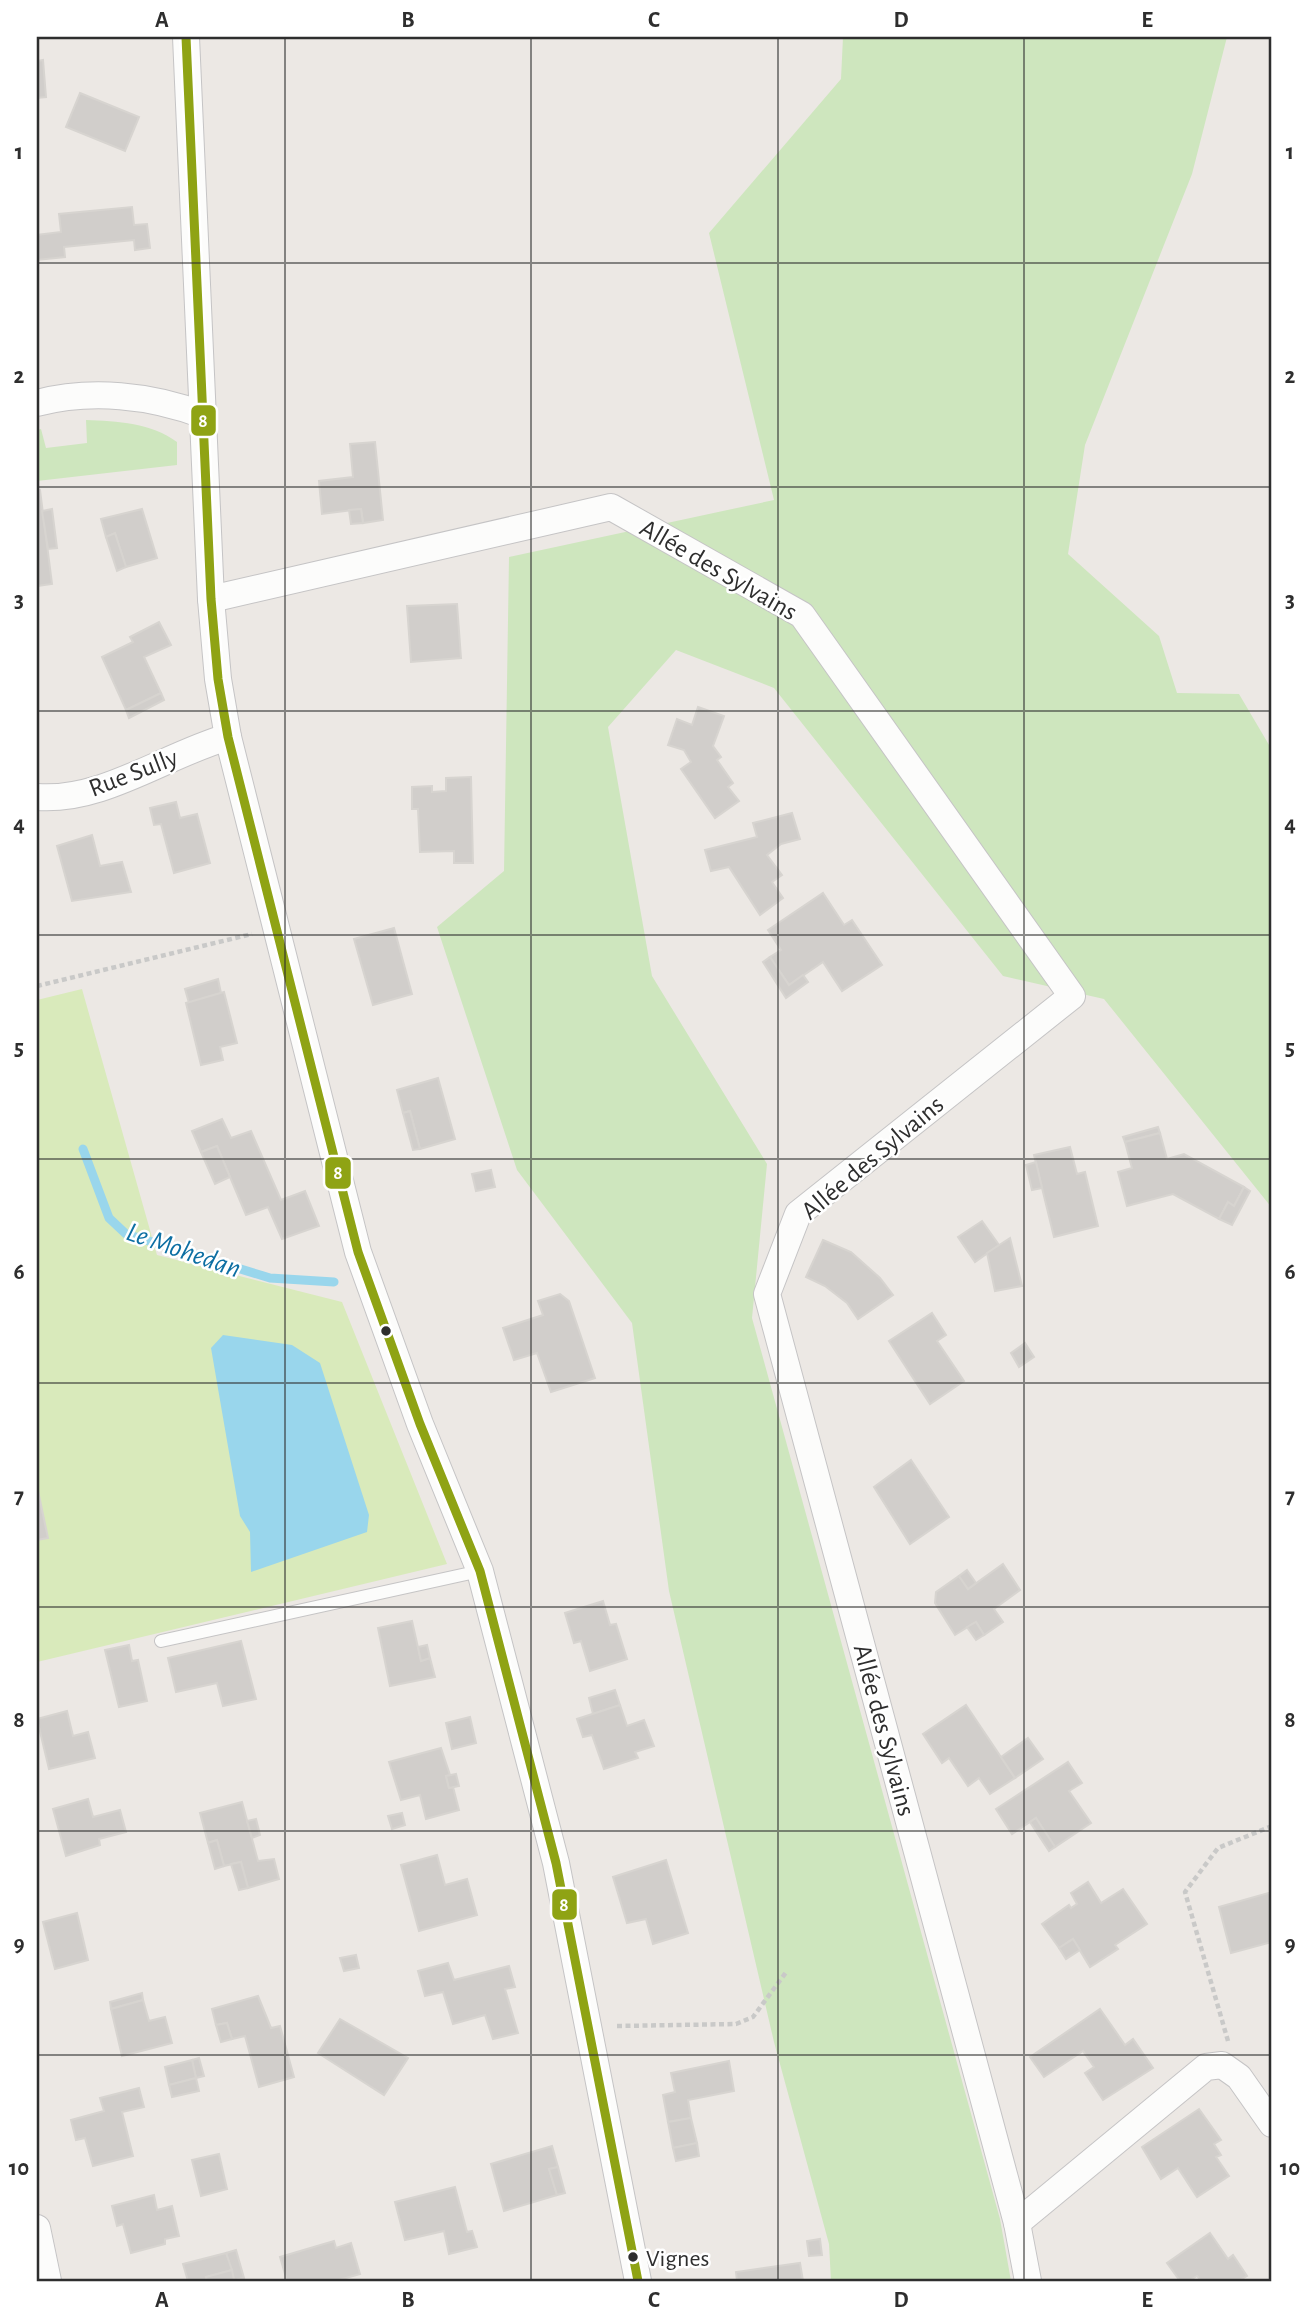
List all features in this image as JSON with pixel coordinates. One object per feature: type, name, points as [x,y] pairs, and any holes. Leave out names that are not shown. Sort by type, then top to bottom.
[{"type":"street","points":[[186,37],[211,599],[218,679],[228,737],[358,1252],[419,1424],[481,1571],[556,1863],[638,2281]]},
{"type":"street","points":[[37,403],[69,395],[116,395],[203,415]]},
{"type":"street","name":"Allée des Sylvains","points":[[211,599],[611,507],[802,615],[1072,996],[798,1214],[767,1294],[1017,2223]]},
{"type":"street","name":"Rue Sully","points":[[37,797],[50,798],[104,789],[166,759],[228,737]]},
{"type":"street","points":[[1028,2281],[1017,2223],[1206,2067],[1222,2065],[1239,2077],[1272,2124]]},
{"type":"street","points":[[37,2228],[48,2281]]},
{"type":"lane","points":[[160,1641],[481,1571]]},
{"type":"path","points":[[37,986],[276,927]]},
{"type":"path","points":[[1239,2077],[1185,1892],[1218,1848],[1272,1826]]},
{"type":"path","points":[[588,2026],[736,2024],[753,2017],[787,1971]]},
{"type":"green space","points":[[843,37],[1227,37],[1192,174],[1085,445],[1068,554],[1159,636],[1177,693],[1239,694],[1272,750],[1272,1208],[1104,999],[1003,976],[774,688],[676,650],[608,727],[652,976],[767,1164],[752,1318],[1000,2219],[1011,2281],[831,2281],[829,2244],[774,2042],[669,1591],[632,1323],[517,1170],[437,927],[504,871],[509,557],[774,500],[709,233],[841,79]]},
{"type":"green space","points":[[86,420],[134,424],[157,431],[177,442],[177,465],[37,481],[37,430],[41,429],[46,448],[87,443]]},
{"type":"green space","points":[[82,989],[157,1255],[342,1302],[447,1564],[37,1662],[37,1000]]},
{"type":"water","points":[[223,1335],[292,1345],[320,1363],[369,1515],[367,1532],[251,1572],[250,1532],[240,1516],[211,1348]]},
{"type":"building","points":[[43,60],[46,97],[37,98],[37,61]]},
{"type":"building","points":[[80,93],[139,117],[125,151],[66,127]]},
{"type":"building","points":[[132,207],[134,225],[147,224],[150,248],[135,250],[134,240],[64,247],[65,257],[37,260],[37,235],[61,232],[59,214]]},
{"type":"building","points":[[375,442],[383,520],[363,523],[361,509],[322,514],[319,481],[353,477],[350,444]]},
{"type":"building","points":[[40,490],[52,584],[37,586],[37,491]]},
{"type":"building","points":[[52,509],[57,548],[48,549],[42,511]]},
{"type":"building","points":[[142,509],[157,558],[126,567],[115,533],[106,537],[101,519]]},
{"type":"building","points":[[361,509],[363,523],[351,524],[349,510]]},
{"type":"building","points":[[115,533],[126,567],[117,571],[106,537]]},
{"type":"building","points":[[457,604],[461,658],[411,662],[407,606]]},
{"type":"building","points":[[159,622],[171,645],[144,657],[161,693],[126,710],[102,657],[133,642],[130,637]]},
{"type":"building","points":[[161,693],[164,700],[129,718],[126,710]]},
{"type":"building","points":[[698,707],[724,716],[713,746],[721,757],[717,760],[733,783],[728,787],[739,801],[715,818],[681,769],[691,762],[684,750],[668,745],[677,719],[692,725]]},
{"type":"building","points":[[471,777],[473,863],[454,863],[454,851],[420,852],[418,809],[412,809],[412,787],[432,786],[432,792],[446,791],[446,778]]},
{"type":"building","points":[[176,802],[180,818],[197,814],[210,863],[174,873],[161,824],[154,825],[150,808]]},
{"type":"building","points":[[792,813],[800,839],[781,844],[767,855],[782,875],[772,882],[783,898],[760,915],[729,867],[711,871],[705,850],[757,837],[753,823]]},
{"type":"building","points":[[92,835],[100,866],[122,862],[131,892],[72,901],[57,846]]},
{"type":"building","points":[[823,893],[844,925],[852,920],[882,965],[842,991],[823,962],[789,985],[770,957],[781,950],[768,930]]},
{"type":"building","points":[[394,928],[412,994],[373,1005],[354,939]]},
{"type":"building","points":[[770,957],[789,985],[803,975],[808,982],[786,998],[763,962]]},
{"type":"building","points":[[218,979],[221,993],[189,1003],[185,989]]},
{"type":"building","points":[[224,992],[237,1043],[220,1047],[223,1060],[201,1065],[186,1003]]},
{"type":"building","points":[[438,1078],[455,1139],[420,1149],[410,1111],[403,1113],[397,1090]]},
{"type":"building","points":[[410,1111],[420,1149],[413,1150],[403,1113]]},
{"type":"building","points":[[222,1119],[231,1138],[251,1131],[281,1200],[305,1191],[319,1226],[282,1239],[268,1207],[246,1215],[217,1146],[201,1152],[192,1131]]},
{"type":"building","points":[[1158,1127],[1160,1133],[1125,1142],[1123,1137]]},
{"type":"building","points":[[1160,1133],[1167,1159],[1184,1154],[1244,1187],[1234,1206],[1228,1202],[1219,1219],[1173,1194],[1127,1206],[1118,1172],[1132,1168],[1125,1142]]},
{"type":"building","points":[[217,1146],[230,1177],[215,1184],[201,1152]]},
{"type":"building","points":[[1070,1147],[1077,1174],[1085,1172],[1098,1226],[1054,1237],[1034,1155]]},
{"type":"building","points":[[1036,1162],[1042,1188],[1032,1190],[1026,1165]]},
{"type":"building","points":[[491,1170],[495,1187],[476,1191],[472,1174]]},
{"type":"building","points":[[1244,1187],[1250,1191],[1232,1225],[1219,1219],[1228,1202],[1234,1206]]},
{"type":"building","points":[[982,1221],[999,1245],[975,1262],[958,1237]]},
{"type":"building","points":[[1010,1238],[1022,1286],[995,1291],[987,1253]]},
{"type":"building","points":[[823,1240],[851,1252],[880,1278],[893,1295],[858,1319],[847,1303],[825,1286],[806,1277]]},
{"type":"building","points":[[560,1294],[569,1301],[595,1378],[551,1392],[537,1353],[514,1360],[503,1328],[543,1315],[538,1301]]},
{"type":"building","points":[[932,1313],[946,1335],[937,1341],[964,1381],[930,1404],[889,1341]]},
{"type":"building","points":[[1025,1343],[1034,1357],[1019,1367],[1011,1353]]},
{"type":"building","points":[[911,1460],[949,1517],[910,1544],[874,1487]]},
{"type":"building","points":[[37,1486],[48,1538],[37,1540]]},
{"type":"building","points":[[1003,1564],[1020,1590],[994,1609],[1003,1622],[984,1635],[976,1622],[955,1635],[935,1603],[936,1592],[959,1576],[968,1589]]},
{"type":"building","points":[[967,1570],[976,1583],[968,1589],[959,1576]]},
{"type":"building","points":[[603,1601],[610,1625],[616,1624],[627,1659],[590,1671],[581,1641],[574,1643],[565,1613]]},
{"type":"building","points":[[412,1621],[421,1661],[430,1658],[435,1677],[390,1686],[378,1628]]},
{"type":"building","points":[[976,1622],[984,1635],[976,1640],[967,1627]]},
{"type":"building","points":[[241,1641],[256,1699],[223,1706],[217,1683],[176,1692],[168,1658]]},
{"type":"building","points":[[129,1645],[132,1661],[138,1660],[147,1701],[119,1707],[105,1650]]},
{"type":"building","points":[[427,1645],[430,1658],[421,1661],[418,1647]]},
{"type":"building","points":[[615,1690],[620,1705],[593,1714],[589,1698]]},
{"type":"building","points":[[620,1705],[627,1726],[644,1720],[654,1746],[635,1752],[638,1758],[604,1769],[592,1735],[583,1737],[577,1719]]},
{"type":"building","points":[[966,1705],[1015,1778],[990,1794],[979,1778],[968,1786],[949,1758],[942,1763],[923,1734]]},
{"type":"building","points":[[67,1711],[73,1736],[88,1732],[95,1758],[49,1769],[37,1719]]},
{"type":"building","points":[[470,1717],[476,1743],[452,1749],[446,1723]]},
{"type":"building","points":[[1028,1738],[1043,1759],[1015,1778],[1001,1757]]},
{"type":"building","points":[[441,1748],[450,1775],[446,1776],[449,1788],[453,1787],[459,1810],[426,1819],[420,1795],[401,1800],[389,1762]]},
{"type":"building","points":[[1068,1762],[1082,1783],[1069,1791],[1091,1823],[1055,1847],[1036,1818],[1012,1834],[996,1809]]},
{"type":"building","points":[[456,1774],[459,1786],[449,1788],[446,1776]]},
{"type":"building","points":[[88,1799],[93,1817],[120,1810],[126,1832],[99,1839],[100,1845],[66,1856],[53,1809]]},
{"type":"building","points":[[242,1802],[258,1861],[274,1859],[279,1879],[248,1888],[241,1862],[224,1866],[217,1840],[208,1843],[200,1813]]},
{"type":"building","points":[[402,1813],[405,1825],[392,1829],[388,1816]]},
{"type":"building","points":[[1036,1818],[1055,1847],[1049,1851],[1030,1822]]},
{"type":"building","points":[[256,1819],[260,1835],[252,1838],[247,1821]]},
{"type":"building","points":[[217,1840],[224,1866],[215,1869],[208,1843]]},
{"type":"building","points":[[437,1855],[445,1885],[467,1879],[477,1915],[419,1931],[401,1865]]},
{"type":"building","points":[[666,1860],[688,1933],[653,1944],[646,1919],[627,1923],[613,1877]]},
{"type":"building","points":[[241,1862],[248,1888],[239,1890],[231,1864]]},
{"type":"building","points":[[1088,1882],[1101,1903],[1123,1889],[1147,1924],[1115,1945],[1118,1949],[1090,1967],[1073,1939],[1059,1948],[1042,1924],[1069,1905],[1071,1908],[1077,1904],[1071,1893]]},
{"type":"building","points":[[1272,1892],[1272,1942],[1231,1953],[1219,1907]]},
{"type":"building","points":[[77,1913],[88,1960],[55,1969],[43,1922]]},
{"type":"building","points":[[1073,1939],[1080,1950],[1066,1959],[1059,1948]]},
{"type":"building","points":[[356,1955],[359,1968],[344,1971],[340,1958]]},
{"type":"building","points":[[448,1963],[454,1980],[509,1966],[515,1987],[505,1989],[518,2033],[493,2039],[485,2015],[453,2024],[443,1992],[425,1996],[418,1971]]},
{"type":"building","points":[[142,1993],[143,2000],[111,2009],[110,2002]]},
{"type":"building","points":[[258,1996],[271,2028],[280,2026],[294,2077],[259,2087],[245,2036],[232,2039],[227,2023],[216,2025],[212,2009]]},
{"type":"building","points":[[143,2000],[149,2021],[165,2017],[172,2043],[122,2056],[111,2009]]},
{"type":"building","points":[[1100,2009],[1125,2045],[1133,2039],[1153,2068],[1103,2100],[1085,2073],[1094,2067],[1083,2051],[1044,2077],[1030,2057]]},
{"type":"building","points":[[340,2019],[408,2058],[384,2095],[318,2053]]},
{"type":"building","points":[[227,2023],[232,2039],[221,2042],[216,2025]]},
{"type":"building","points":[[199,2058],[204,2076],[196,2078],[192,2060]]},
{"type":"building","points":[[192,2060],[196,2078],[169,2085],[165,2067]]},
{"type":"building","points":[[729,2061],[734,2091],[688,2100],[691,2118],[668,2122],[663,2095],[675,2092],[671,2073]]},
{"type":"building","points":[[196,2078],[199,2091],[172,2097],[169,2085]]},
{"type":"building","points":[[139,2088],[144,2107],[122,2112],[133,2156],[93,2166],[85,2138],[76,2140],[71,2120],[104,2111],[100,2098]]},
{"type":"building","points":[[1199,2109],[1221,2140],[1214,2144],[1221,2155],[1216,2157],[1229,2176],[1197,2197],[1178,2168],[1161,2179],[1142,2147]]},
{"type":"building","points":[[691,2118],[697,2143],[673,2148],[668,2122]]},
{"type":"building","points":[[697,2143],[699,2156],[676,2161],[673,2148]]},
{"type":"building","points":[[552,2146],[558,2167],[549,2169],[557,2195],[504,2211],[491,2164]]},
{"type":"building","points":[[219,2154],[227,2189],[201,2196],[192,2160]]},
{"type":"building","points":[[558,2167],[565,2193],[557,2195],[549,2169]]},
{"type":"building","points":[[455,2187],[467,2232],[472,2231],[477,2247],[449,2254],[444,2231],[405,2240],[395,2202]]},
{"type":"building","points":[[154,2195],[157,2210],[172,2206],[179,2236],[165,2239],[165,2244],[131,2253],[123,2224],[117,2226],[112,2206]]},
{"type":"building","points":[[1210,2233],[1228,2259],[1233,2255],[1247,2276],[1242,2279],[1244,2281],[1201,2281],[1197,2276],[1189,2281],[1180,2281],[1167,2263]]},
{"type":"building","points":[[820,2239],[822,2255],[809,2256],[807,2241]]},
{"type":"building","points":[[334,2241],[336,2248],[351,2243],[360,2274],[335,2281],[287,2281],[280,2257]]},
{"type":"building","points":[[236,2250],[244,2278],[234,2280],[226,2253]]},
{"type":"building","points":[[226,2253],[232,2270],[206,2277],[207,2281],[188,2281],[183,2264]]},
{"type":"building","points":[[800,2263],[803,2281],[737,2281],[736,2272]]},
{"type":"building","points":[[232,2270],[234,2280],[207,2281],[206,2277]]},
{"type":"waterway","name":"Le Mohedan","points":[[83,1149],[109,1218],[126,1234],[270,1278],[334,1282]]},
{"type":"transit line","name":"8","points":[[186,37],[211,599],[218,679],[228,737],[358,1252],[420,1424],[480,1571],[556,1863],[638,2281]]},
{"type":"place","name":"Vignes","points":[[633,2257]]}]
